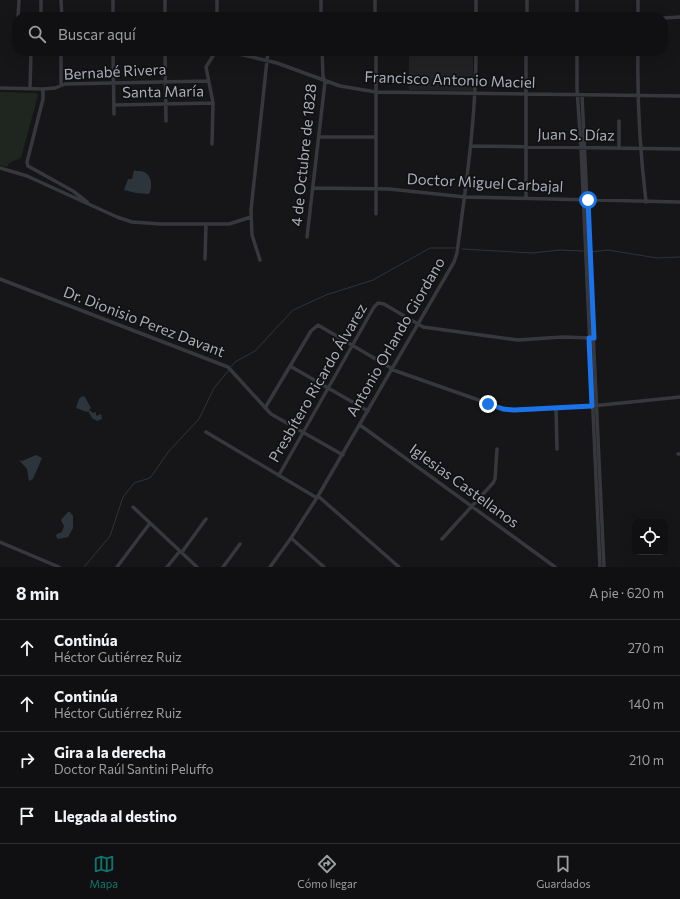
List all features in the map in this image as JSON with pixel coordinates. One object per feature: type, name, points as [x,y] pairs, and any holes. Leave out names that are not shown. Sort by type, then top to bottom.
[{"type":"street","points":[[18,12],[19,0]]},
{"type":"street","points":[[41,0],[41,12]]},
{"type":"street","points":[[61,0],[62,12]]},
{"type":"street","points":[[113,0],[113,12]]},
{"type":"street","points":[[165,0],[165,12]]},
{"type":"street","points":[[217,0],[217,12]]},
{"type":"street","points":[[321,0],[322,12]]},
{"type":"street","points":[[375,0],[375,12]]},
{"type":"street","points":[[476,0],[476,12]]},
{"type":"street","points":[[526,12],[527,0]]},
{"type":"street","points":[[577,0],[577,12]]},
{"type":"street","points":[[638,0],[638,12]]},
{"type":"street","points":[[668,18],[680,17]]},
{"type":"street","points":[[30,89],[31,56]]},
{"type":"street","points":[[61,85],[62,56]]},
{"type":"street","points":[[113,56],[114,114]]},
{"type":"street","points":[[165,56],[166,121]]},
{"type":"street","points":[[212,144],[214,103],[206,67],[213,56]]},
{"type":"street","name":"Francisco Antonio Maciel","points":[[246,56],[277,63],[325,82],[376,92],[580,96],[680,96]]},
{"type":"street","points":[[260,260],[252,235],[251,217],[267,56]]},
{"type":"street","name":"4 de Octubre de 1828","points":[[307,237],[325,82],[323,76],[322,56]]},
{"type":"street","points":[[376,56],[376,214]]},
{"type":"street","name":"Antonio Orlando Giordano","points":[[270,567],[318,497],[418,325],[455,257],[465,197],[471,146],[476,94],[476,56]]},
{"type":"street","points":[[526,56],[526,198]]},
{"type":"street","points":[[577,56],[604,567]]},
{"type":"street","points":[[638,56],[637,95],[640,149],[646,202]]},
{"type":"street","name":"Bernabé Rivera","points":[[0,88],[43,89],[54,88],[61,85],[208,81]]},
{"type":"street","points":[[43,89],[43,99],[27,162],[29,168],[44,174],[73,191],[91,205]]},
{"type":"street","points":[[580,96],[581,147],[586,200]]},
{"type":"street","name":"Santa María","points":[[114,105],[214,103]]},
{"type":"street","points":[[619,121],[619,148]]},
{"type":"street","points":[[319,137],[376,137]]},
{"type":"street","name":"Juan S. Díaz","points":[[471,146],[680,149]]},
{"type":"street","points":[[0,168],[26,176],[132,222],[161,224],[229,224],[251,217]]},
{"type":"street","name":"Doctor Miguel Carbajal","points":[[313,188],[390,189],[465,197],[680,202]]},
{"type":"street","points":[[205,259],[206,224]]},
{"type":"street","name":"Dr. Dionisio Perez Davant","points":[[0,279],[228,367],[271,414],[343,455]]},
{"type":"street","name":"Presbítero Ricardo Álvarez","points":[[279,475],[303,431],[354,346],[374,308],[378,304],[384,304],[418,325]]},
{"type":"street","points":[[265,408],[316,325],[392,369],[503,409],[514,410],[592,406],[680,397]]},
{"type":"street","points":[[418,325],[426,328],[518,340],[562,337],[592,338]]},
{"type":"street","points":[[592,338],[592,406],[600,567]]},
{"type":"street","points":[[290,366],[368,412]]},
{"type":"street","points":[[556,408],[558,449]]},
{"type":"street","name":"Iglesias Castellanos","points":[[360,425],[555,567]]},
{"type":"street","points":[[206,432],[318,497],[399,567]]},
{"type":"street","points":[[442,539],[473,506],[495,479],[497,449]]},
{"type":"street","points":[[133,507],[198,567]]},
{"type":"street","points":[[167,567],[181,552],[206,519]]},
{"type":"street","points":[[117,567],[150,523]]},
{"type":"street","points":[[291,538],[324,567]]},
{"type":"street","points":[[0,542],[59,567]]},
{"type":"street","points":[[223,567],[240,544]]},
{"type":"shaded area","points":[[409,56],[473,56],[473,91],[409,90]]},
{"type":"shaded area","points":[[0,92],[37,93],[38,95],[21,158],[9,163],[7,167],[0,165]]},
{"type":"shaded area","points":[[134,170],[144,172],[149,177],[151,187],[149,194],[124,190],[128,179],[132,179]]},
{"type":"shaded area","points":[[82,396],[85,397],[91,408],[89,410],[93,413],[96,412],[96,416],[101,414],[102,419],[97,421],[92,418],[88,411],[87,412],[76,408],[79,399]]},
{"type":"shaded area","points":[[36,455],[42,458],[33,479],[29,481],[27,469],[19,460],[22,461]]},
{"type":"shaded area","points":[[68,512],[70,512],[73,516],[73,528],[68,537],[58,539],[56,536],[62,532],[64,526],[61,520]]},
{"type":"waterway","points":[[231,367],[235,362],[255,351],[293,310],[326,295],[373,280],[430,248],[455,248]]},
{"type":"waterway","points":[[462,249],[532,253],[560,250],[583,251]]},
{"type":"waterway","points":[[591,252],[608,250],[657,258],[680,257]]},
{"type":"waterway","points":[[84,567],[110,536],[123,497],[134,483],[150,478],[169,451],[199,419],[214,388],[229,370]]},
{"type":"route","points":[[488,404],[507,410],[592,406],[589,338],[594,338],[588,200]]}]
